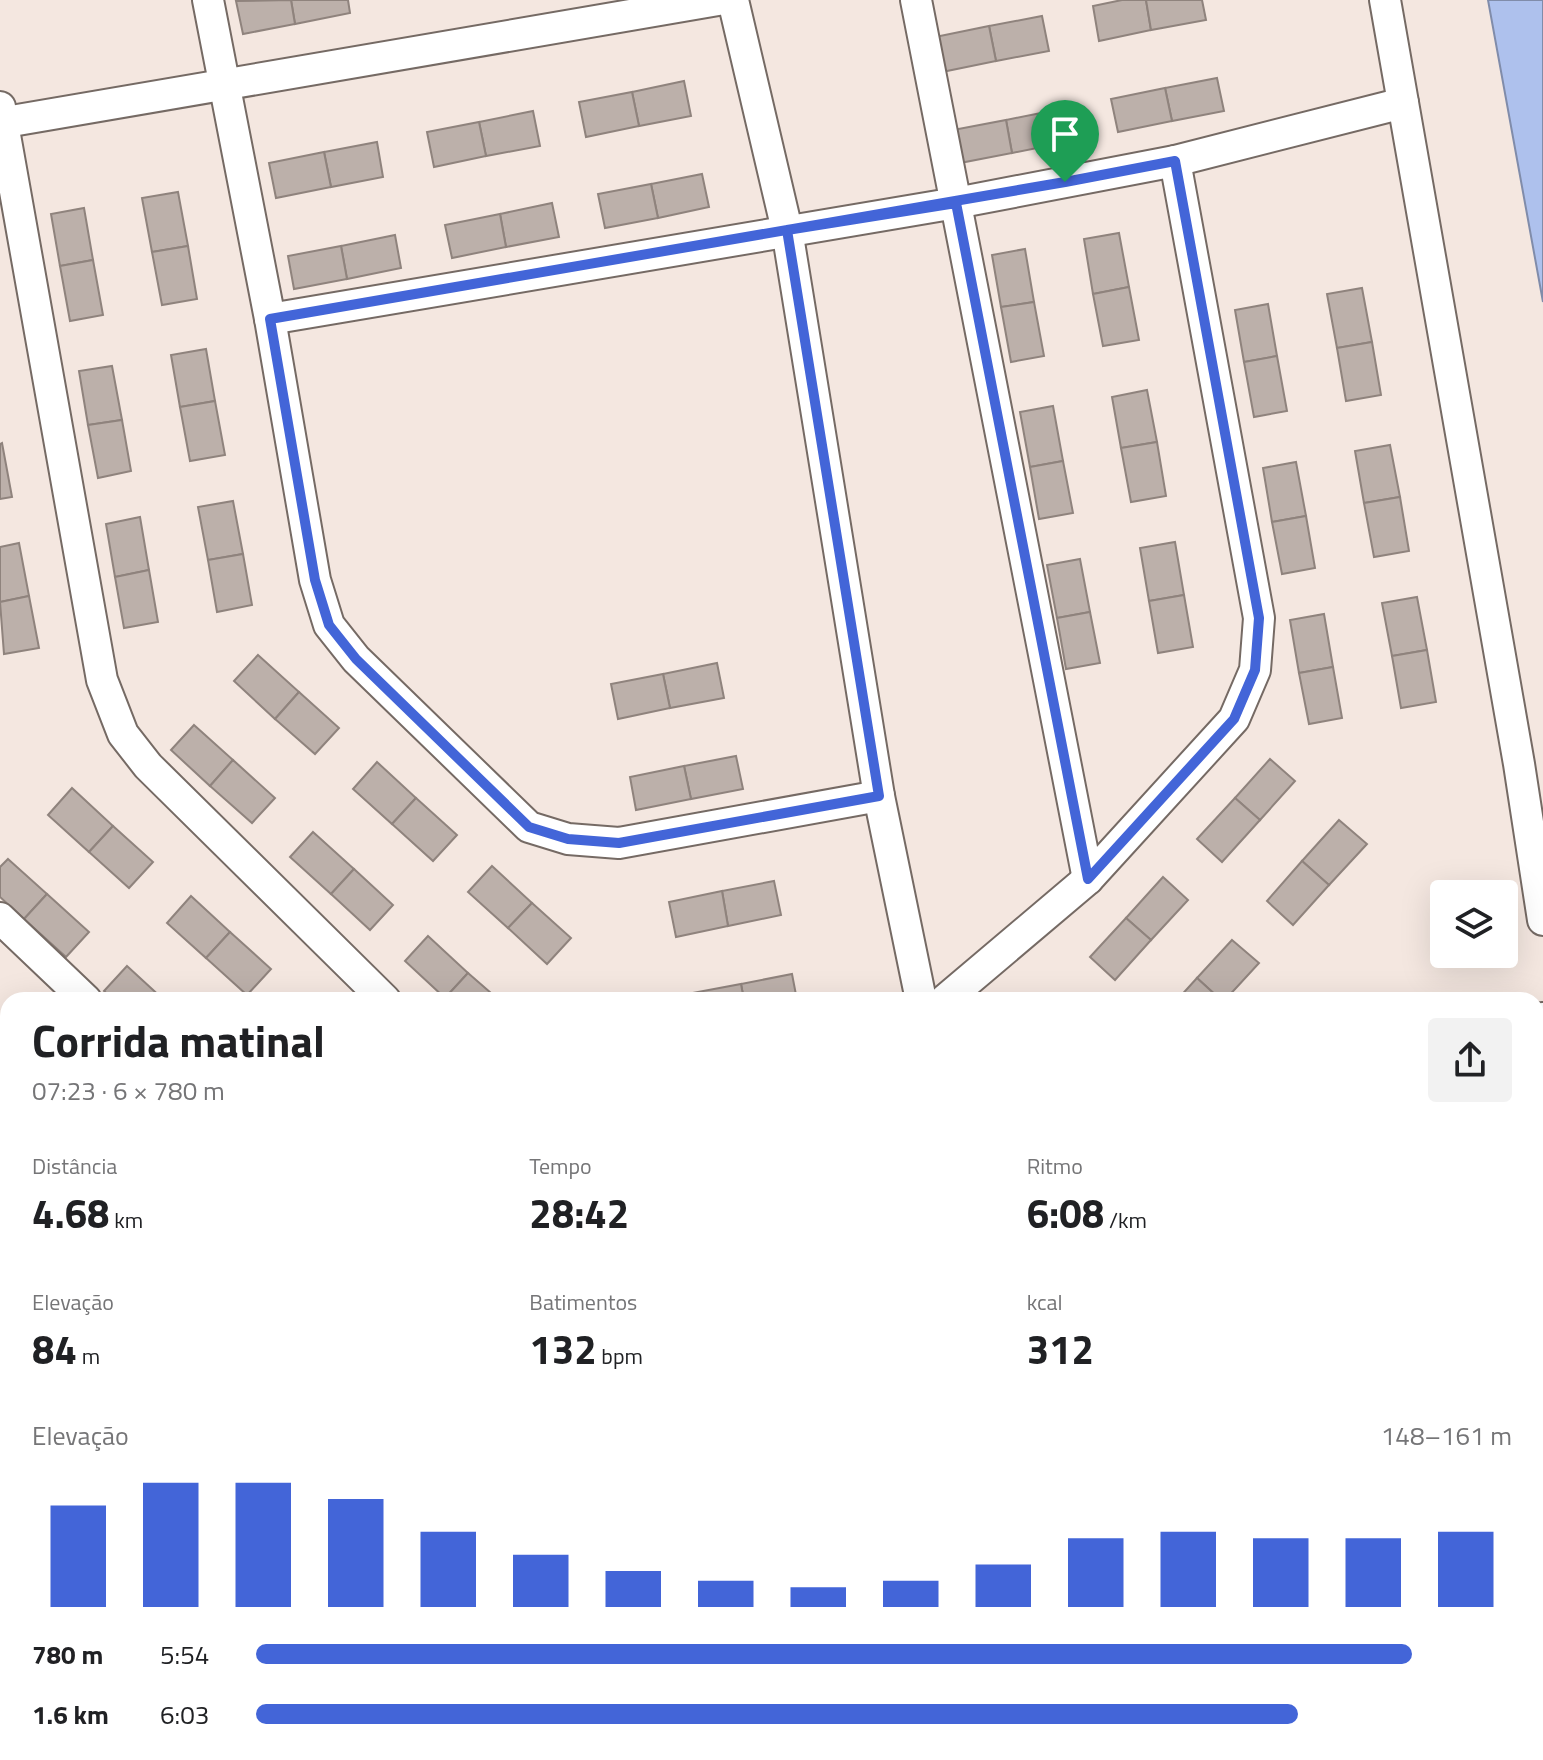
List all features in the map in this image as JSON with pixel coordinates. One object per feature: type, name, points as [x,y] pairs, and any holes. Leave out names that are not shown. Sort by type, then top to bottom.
[{"type":"street","points":[[208,0],[270,319],[315,580],[329,625],[356,659],[529,827],[568,839],[619,843],[879,796]]},
{"type":"street","points":[[377,992],[148,766],[123,734],[102,680],[1,117],[226,84],[718,0]]},
{"type":"street","points":[[733,0],[787,230],[879,796],[919,992]]},
{"type":"street","points":[[916,0],[1088,879]]},
{"type":"street","points":[[1385,0],[1543,920]]},
{"type":"street","points":[[270,319],[956,203],[1175,161],[1403,103]]},
{"type":"street","points":[[954,992],[1088,879],[1234,719],[1255,670],[1259,618],[1175,161]]},
{"type":"street","points":[[0,918],[78,992]]},
{"type":"water","points":[[1488,0],[1543,0],[1543,302]]},
{"type":"building","points":[[291,0],[348,0],[350,13],[295,24]]},
{"type":"building","points":[[291,0],[295,24],[243,34],[236,1]]},
{"type":"building","points":[[1122,0],[1146,0],[1151,30],[1099,41],[1093,6]]},
{"type":"building","points":[[1146,0],[1202,0],[1206,20],[1151,30]]},
{"type":"building","points":[[1042,16],[1049,51],[996,61],[989,26]]},
{"type":"building","points":[[989,26],[996,61],[942,72],[935,37]]},
{"type":"building","points":[[1217,78],[1224,111],[1172,121],[1165,88]]},
{"type":"building","points":[[684,81],[691,116],[639,126],[632,92]]},
{"type":"building","points":[[1165,88],[1172,121],[1118,132],[1111,99]]},
{"type":"building","points":[[632,92],[639,126],[586,137],[579,102]]},
{"type":"building","points":[[1061,109],[1067,142],[1012,153],[1006,120]]},
{"type":"building","points":[[533,111],[540,146],[486,156],[479,122]]},
{"type":"building","points":[[1006,120],[1012,153],[960,163],[953,130]]},
{"type":"building","points":[[479,122],[486,156],[434,167],[427,132]]},
{"type":"building","points":[[377,142],[383,177],[331,187],[324,152]]},
{"type":"building","points":[[324,152],[331,187],[276,198],[269,163]]},
{"type":"building","points":[[702,174],[709,207],[658,218],[651,184]]},
{"type":"building","points":[[651,184],[658,218],[605,228],[598,194]]},
{"type":"building","points":[[178,192],[188,246],[152,252],[142,198]]},
{"type":"building","points":[[552,203],[559,237],[506,247],[500,214]]},
{"type":"building","points":[[84,208],[93,260],[60,266],[51,214]]},
{"type":"building","points":[[500,214],[506,247],[452,258],[445,225]]},
{"type":"building","points":[[1119,233],[1129,287],[1093,294],[1084,239]]},
{"type":"building","points":[[395,235],[401,268],[347,279],[341,246]]},
{"type":"building","points":[[188,246],[197,299],[162,305],[152,252]]},
{"type":"building","points":[[341,246],[347,279],[294,289],[288,256]]},
{"type":"building","points":[[1025,249],[1034,302],[1001,307],[992,255]]},
{"type":"building","points":[[93,260],[103,315],[70,321],[60,266]]},
{"type":"building","points":[[1129,287],[1139,340],[1103,346],[1093,294]]},
{"type":"building","points":[[1362,288],[1372,342],[1337,348],[1327,294]]},
{"type":"building","points":[[1034,302],[1044,356],[1011,362],[1001,307]]},
{"type":"building","points":[[1268,304],[1277,356],[1244,362],[1235,310]]},
{"type":"building","points":[[1372,342],[1381,395],[1346,401],[1337,348]]},
{"type":"building","points":[[206,349],[215,401],[180,407],[171,355]]},
{"type":"building","points":[[1277,356],[1287,411],[1254,417],[1244,362]]},
{"type":"building","points":[[112,366],[122,420],[88,425],[79,371]]},
{"type":"building","points":[[1147,390],[1157,442],[1121,448],[1112,397]]},
{"type":"building","points":[[215,401],[225,455],[190,461],[180,407]]},
{"type":"building","points":[[1053,406],[1063,461],[1030,467],[1020,412]]},
{"type":"building","points":[[122,420],[131,471],[98,478],[88,425]]},
{"type":"building","points":[[1157,442],[1166,496],[1131,502],[1121,448]]},
{"type":"building","points":[[0,444],[12,497],[0,499]]},
{"type":"building","points":[[1390,445],[1400,497],[1364,503],[1355,451]]},
{"type":"building","points":[[1063,461],[1073,513],[1039,519],[1030,467]]},
{"type":"building","points":[[1296,462],[1306,516],[1272,522],[1263,468]]},
{"type":"building","points":[[1400,497],[1409,551],[1374,557],[1364,503]]},
{"type":"building","points":[[233,501],[243,554],[208,560],[198,507]]},
{"type":"building","points":[[1306,516],[1315,568],[1282,574],[1272,522]]},
{"type":"building","points":[[140,517],[149,570],[115,577],[106,524]]},
{"type":"building","points":[[1175,542],[1184,595],[1149,601],[1140,548]]},
{"type":"building","points":[[19,543],[29,596],[0,602],[0,547]]},
{"type":"building","points":[[243,554],[252,605],[217,612],[208,560]]},
{"type":"building","points":[[1080,559],[1090,612],[1057,618],[1047,565]]},
{"type":"building","points":[[149,570],[158,622],[124,628],[115,577]]},
{"type":"building","points":[[1184,595],[1193,647],[1158,653],[1149,601]]},
{"type":"building","points":[[29,596],[39,648],[4,654],[0,602]]},
{"type":"building","points":[[1417,597],[1427,650],[1392,656],[1382,603]]},
{"type":"building","points":[[1090,612],[1100,663],[1066,669],[1057,618]]},
{"type":"building","points":[[1324,614],[1333,667],[1299,673],[1290,620]]},
{"type":"building","points":[[1427,650],[1436,702],[1401,708],[1392,656]]},
{"type":"building","points":[[258,655],[299,692],[275,719],[234,681]]},
{"type":"building","points":[[717,663],[724,698],[670,708],[663,674]]},
{"type":"building","points":[[1333,667],[1342,718],[1309,724],[1299,673]]},
{"type":"building","points":[[663,674],[670,708],[618,719],[611,684]]},
{"type":"building","points":[[299,692],[339,728],[315,754],[275,719]]},
{"type":"building","points":[[194,725],[233,760],[210,786],[171,750]]},
{"type":"building","points":[[736,756],[743,789],[691,799],[684,766]]},
{"type":"building","points":[[1270,759],[1295,781],[1260,820],[1235,798]]},
{"type":"building","points":[[233,760],[275,798],[252,823],[210,786]]},
{"type":"building","points":[[377,762],[416,798],[392,824],[353,789]]},
{"type":"building","points":[[684,766],[691,799],[636,810],[630,777]]},
{"type":"building","points":[[72,788],[113,826],[89,852],[48,815]]},
{"type":"building","points":[[416,798],[457,835],[433,861],[392,824]]},
{"type":"building","points":[[1235,798],[1260,820],[1222,862],[1197,839]]},
{"type":"building","points":[[1339,820],[1367,844],[1329,885],[1302,861]]},
{"type":"building","points":[[113,826],[153,862],[129,888],[89,852]]},
{"type":"building","points":[[313,832],[354,869],[331,894],[290,857]]},
{"type":"building","points":[[8,859],[47,894],[24,919],[0,897],[0,867]]},
{"type":"building","points":[[1302,861],[1329,885],[1293,925],[1267,901]]},
{"type":"building","points":[[492,866],[532,903],[508,928],[468,892]]},
{"type":"building","points":[[354,869],[393,905],[370,930],[331,894]]},
{"type":"building","points":[[1163,877],[1188,900],[1151,940],[1126,918]]},
{"type":"building","points":[[774,881],[781,915],[728,926],[722,891]]},
{"type":"building","points":[[722,891],[728,926],[676,937],[669,902]]},
{"type":"building","points":[[47,894],[89,932],[66,957],[24,919]]},
{"type":"building","points":[[191,896],[230,932],[206,958],[167,923]]},
{"type":"building","points":[[532,903],[571,938],[547,964],[508,928]]},
{"type":"building","points":[[1126,918],[1151,940],[1115,980],[1090,957]]},
{"type":"building","points":[[230,932],[271,969],[250,992],[244,992],[206,958]]},
{"type":"building","points":[[428,936],[468,973],[451,992],[439,992],[405,961]]},
{"type":"building","points":[[1232,940],[1259,963],[1232,992],[1212,992],[1197,978]]},
{"type":"building","points":[[127,966],[155,992],[105,992]]},
{"type":"building","points":[[468,973],[490,992],[451,992]]},
{"type":"building","points":[[792,974],[795,992],[742,992],[741,984]]},
{"type":"building","points":[[1197,978],[1212,992],[1184,992]]},
{"type":"building","points":[[741,984],[742,992],[698,992]]},
{"type":"route","points":[[1175,161],[1259,618],[1255,670],[1234,719],[1088,879],[956,203],[787,230],[879,796],[619,843],[568,839],[529,827],[356,659],[329,625],[315,580],[270,319],[1065,182],[1175,161]]}]
